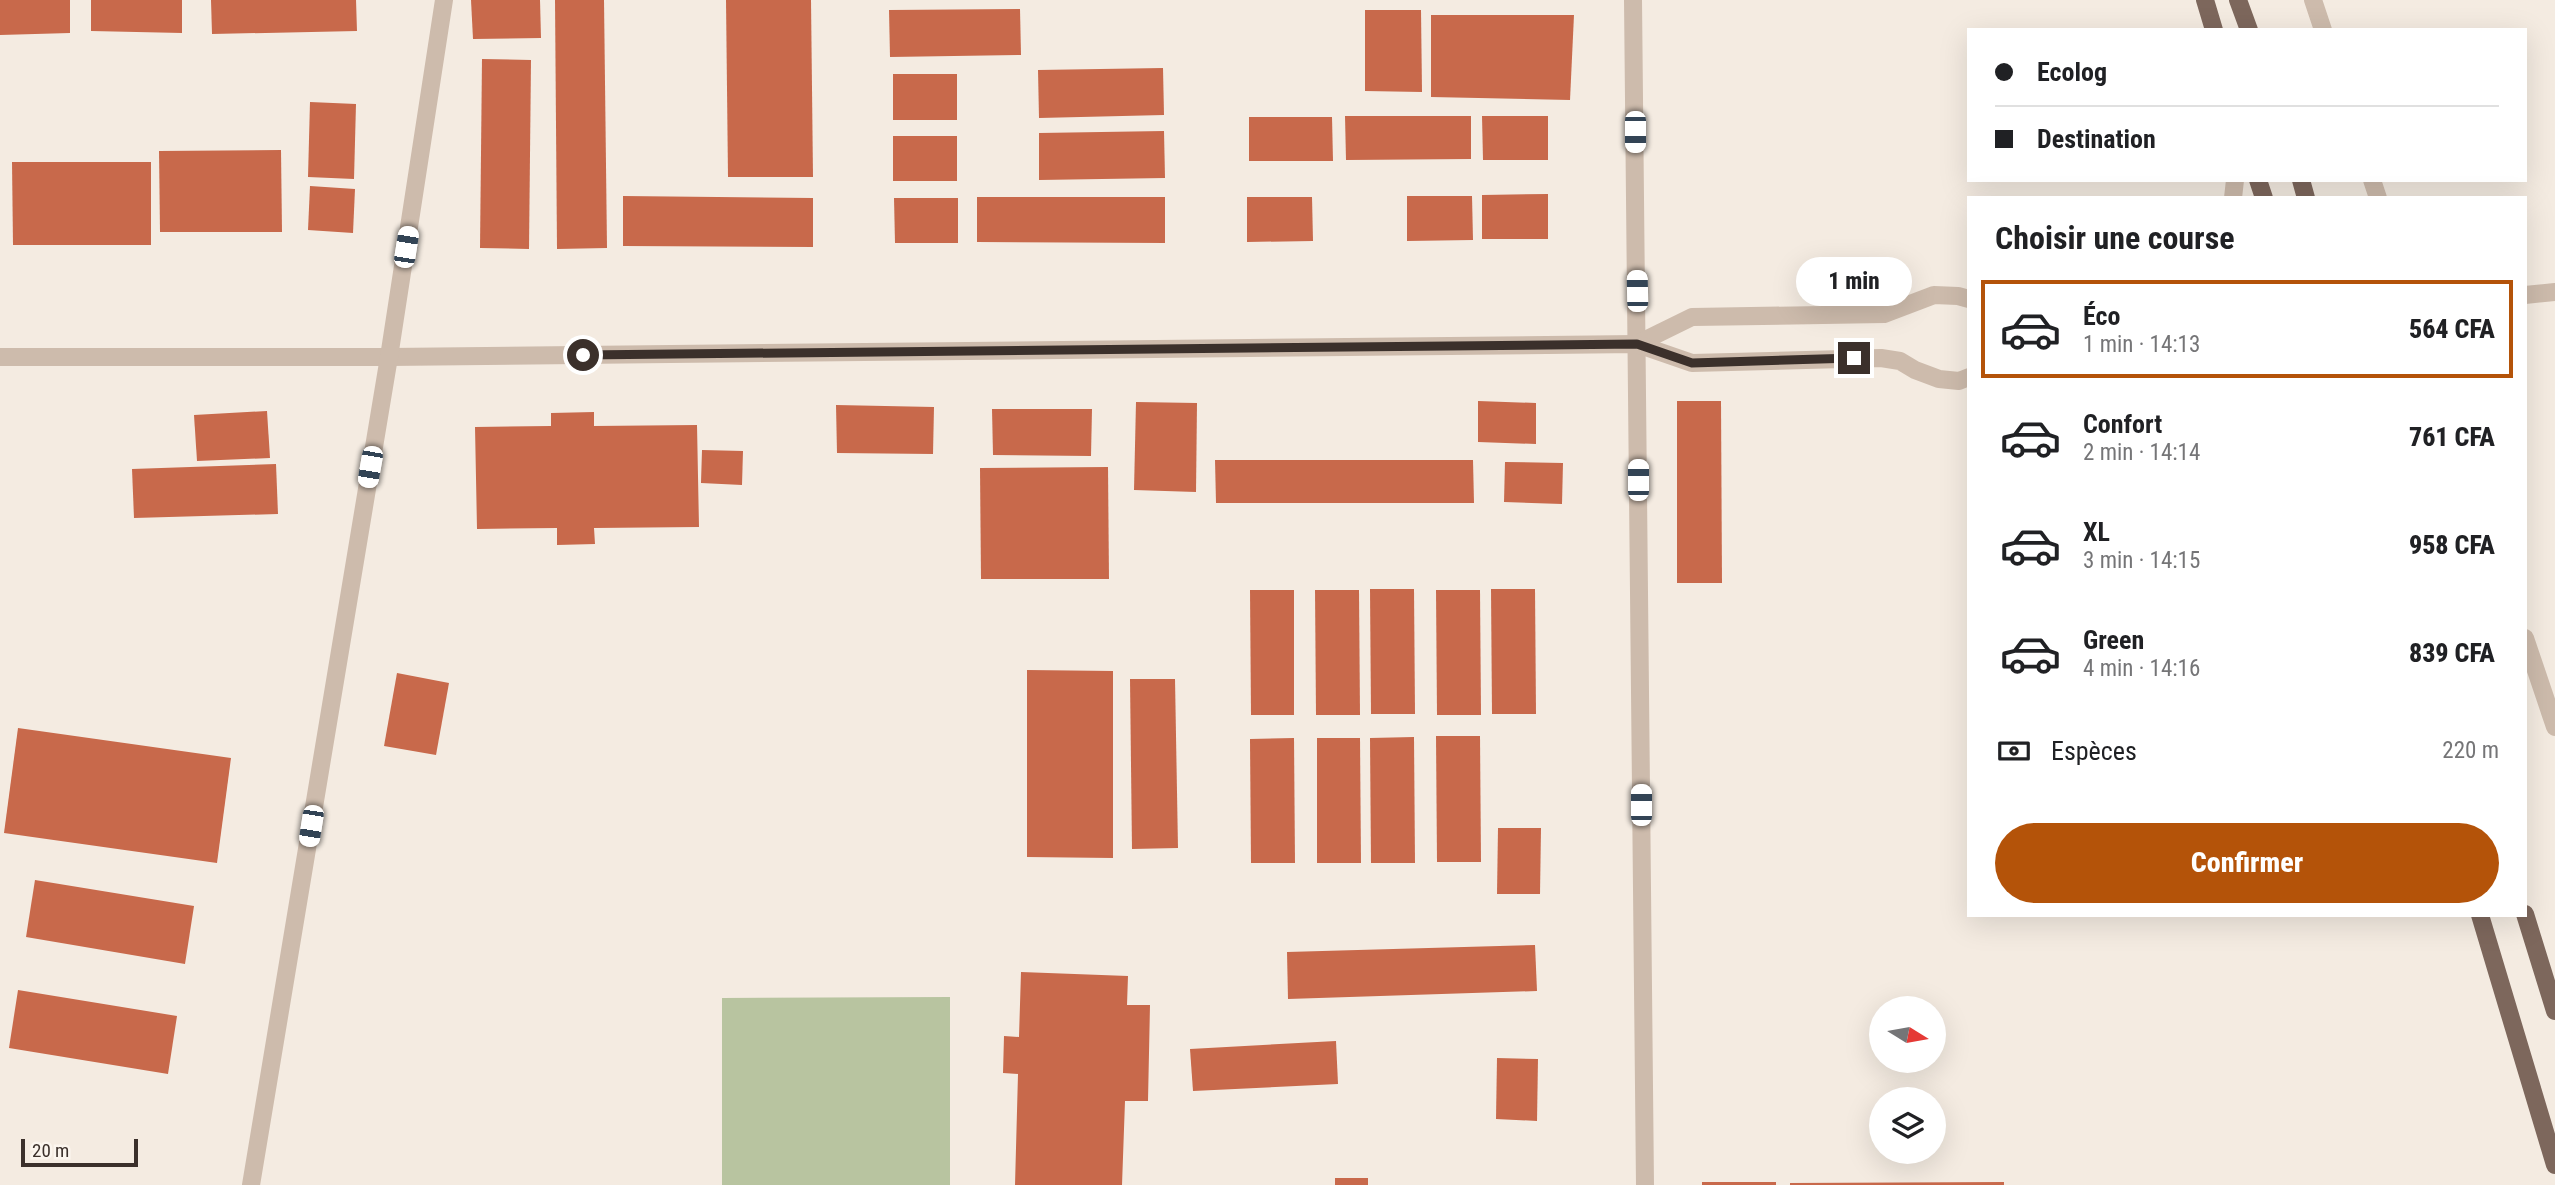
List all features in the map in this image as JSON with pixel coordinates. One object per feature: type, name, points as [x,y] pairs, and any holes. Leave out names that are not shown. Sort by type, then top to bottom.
[{"type":"main road","points":[[2205,0],[2213,28]]},
{"type":"main road","points":[[2238,0],[2248,28]]},
{"type":"main road","points":[[2481,917],[2555,1165]]},
{"type":"main road","points":[[2526,917],[2555,1011]]},
{"type":"street","points":[[251,1185],[389,357],[444,0]]},
{"type":"street","points":[[1633,0],[1644,1185]]},
{"type":"street","points":[[2313,0],[2322,28]]},
{"type":"street","points":[[2527,295],[2555,292]]},
{"type":"street","points":[[1637,344],[1692,317],[1884,314],[1934,295],[1967,298]]},
{"type":"street","points":[[0,357],[389,357],[1637,344],[1692,363],[1881,358],[1900,361],[1940,379],[1959,381],[1967,378]]},
{"type":"street","points":[[2527,644],[2555,727]]},
{"type":"green space","points":[[950,997],[950,1185],[722,1185],[722,998]]},
{"type":"building","points":[[0,0],[70,0],[70,33],[0,35]]},
{"type":"building","points":[[91,0],[182,0],[182,33],[91,31]]},
{"type":"building","points":[[211,0],[356,0],[357,31],[212,34]]},
{"type":"building","points":[[471,0],[540,0],[541,38],[473,39]]},
{"type":"building","points":[[555,0],[604,0],[607,248],[557,249]]},
{"type":"building","points":[[726,0],[811,0],[813,177],[728,177]]},
{"type":"building","points":[[1020,9],[1021,55],[890,57],[889,10]]},
{"type":"building","points":[[1365,10],[1421,10],[1422,92],[1365,91]]},
{"type":"building","points":[[1431,15],[1574,15],[1570,100],[1431,97]]},
{"type":"building","points":[[482,59],[531,60],[529,249],[480,248]]},
{"type":"building","points":[[1163,68],[1164,115],[1039,118],[1038,70]]},
{"type":"building","points":[[893,74],[957,74],[957,120],[893,120]]},
{"type":"building","points":[[310,102],[356,104],[354,179],[308,177]]},
{"type":"building","points":[[1345,116],[1471,116],[1471,159],[1346,160]]},
{"type":"building","points":[[1482,116],[1548,116],[1548,160],[1483,160]]},
{"type":"building","points":[[1249,117],[1332,117],[1333,161],[1249,161]]},
{"type":"building","points":[[1164,131],[1165,178],[1039,180],[1039,133]]},
{"type":"building","points":[[893,136],[957,136],[957,181],[893,181]]},
{"type":"building","points":[[281,150],[282,232],[160,232],[159,151]]},
{"type":"building","points":[[12,162],[151,162],[151,245],[13,245]]},
{"type":"building","points":[[310,186],[355,189],[353,233],[308,230]]},
{"type":"building","points":[[1548,194],[1548,239],[1482,239],[1482,195]]},
{"type":"building","points":[[623,196],[813,198],[813,247],[623,246]]},
{"type":"building","points":[[1407,196],[1472,196],[1473,240],[1407,241]]},
{"type":"building","points":[[977,197],[1165,197],[1165,243],[977,242]]},
{"type":"building","points":[[1247,197],[1312,197],[1313,241],[1247,242]]},
{"type":"building","points":[[894,198],[958,198],[958,243],[895,243]]},
{"type":"building","points":[[1478,401],[1536,403],[1536,444],[1478,442]]},
{"type":"building","points":[[1677,401],[1721,401],[1722,583],[1677,583]]},
{"type":"building","points":[[1136,402],[1197,403],[1196,492],[1134,490]]},
{"type":"building","points":[[836,405],[934,407],[933,454],[837,453]]},
{"type":"building","points":[[992,409],[1092,409],[1091,456],[993,455]]},
{"type":"building","points":[[267,411],[270,458],[197,461],[194,415]]},
{"type":"building","points":[[594,412],[594,426],[697,425],[699,527],[594,528],[595,544],[557,545],[557,528],[477,529],[475,427],[551,426],[551,413]]},
{"type":"building","points":[[702,450],[743,451],[742,485],[701,483]]},
{"type":"building","points":[[1215,460],[1473,460],[1474,503],[1216,503]]},
{"type":"building","points":[[1505,462],[1563,463],[1562,504],[1504,502]]},
{"type":"building","points":[[276,464],[278,514],[134,518],[132,469]]},
{"type":"building","points":[[1108,467],[1109,579],[981,579],[980,468]]},
{"type":"building","points":[[1370,589],[1414,589],[1415,714],[1371,714]]},
{"type":"building","points":[[1491,589],[1535,589],[1536,714],[1492,714]]},
{"type":"building","points":[[1250,590],[1294,590],[1294,715],[1251,715]]},
{"type":"building","points":[[1315,590],[1359,590],[1360,715],[1316,715]]},
{"type":"building","points":[[1436,590],[1480,590],[1481,715],[1437,715]]},
{"type":"building","points":[[1027,670],[1113,671],[1113,858],[1027,857]]},
{"type":"building","points":[[397,673],[449,683],[436,755],[384,746]]},
{"type":"building","points":[[1130,679],[1175,679],[1178,848],[1132,849]]},
{"type":"building","points":[[18,728],[231,758],[217,863],[4,833]]},
{"type":"building","points":[[1436,736],[1480,736],[1481,862],[1437,862]]},
{"type":"building","points":[[1414,737],[1415,863],[1371,863],[1370,738]]},
{"type":"building","points":[[1294,738],[1295,863],[1251,863],[1250,739]]},
{"type":"building","points":[[1317,738],[1360,738],[1361,863],[1317,863]]},
{"type":"building","points":[[1498,828],[1541,828],[1540,894],[1497,894]]},
{"type":"building","points":[[35,880],[194,906],[185,964],[26,937]]},
{"type":"building","points":[[1535,945],[1537,991],[1288,999],[1287,952]]},
{"type":"building","points":[[1021,972],[1128,976],[1127,1005],[1150,1005],[1148,1101],[1125,1101],[1122,1185],[1015,1185],[1018,1074],[1003,1073],[1004,1036],[1019,1037]]},
{"type":"building","points":[[18,990],[177,1016],[168,1074],[9,1048]]},
{"type":"building","points":[[1336,1041],[1338,1084],[1193,1091],[1190,1049]]},
{"type":"building","points":[[1497,1058],[1538,1059],[1537,1121],[1496,1119]]},
{"type":"building","points":[[1335,1178],[1368,1178],[1368,1185],[1335,1185]]},
{"type":"building","points":[[1702,1182],[1776,1182],[1776,1185],[1702,1185]]},
{"type":"building","points":[[2004,1182],[2004,1185],[1790,1185],[1790,1183]]},
{"type":"route","points":[[583,355],[1637,344],[1692,363],[1854,358]]}]
